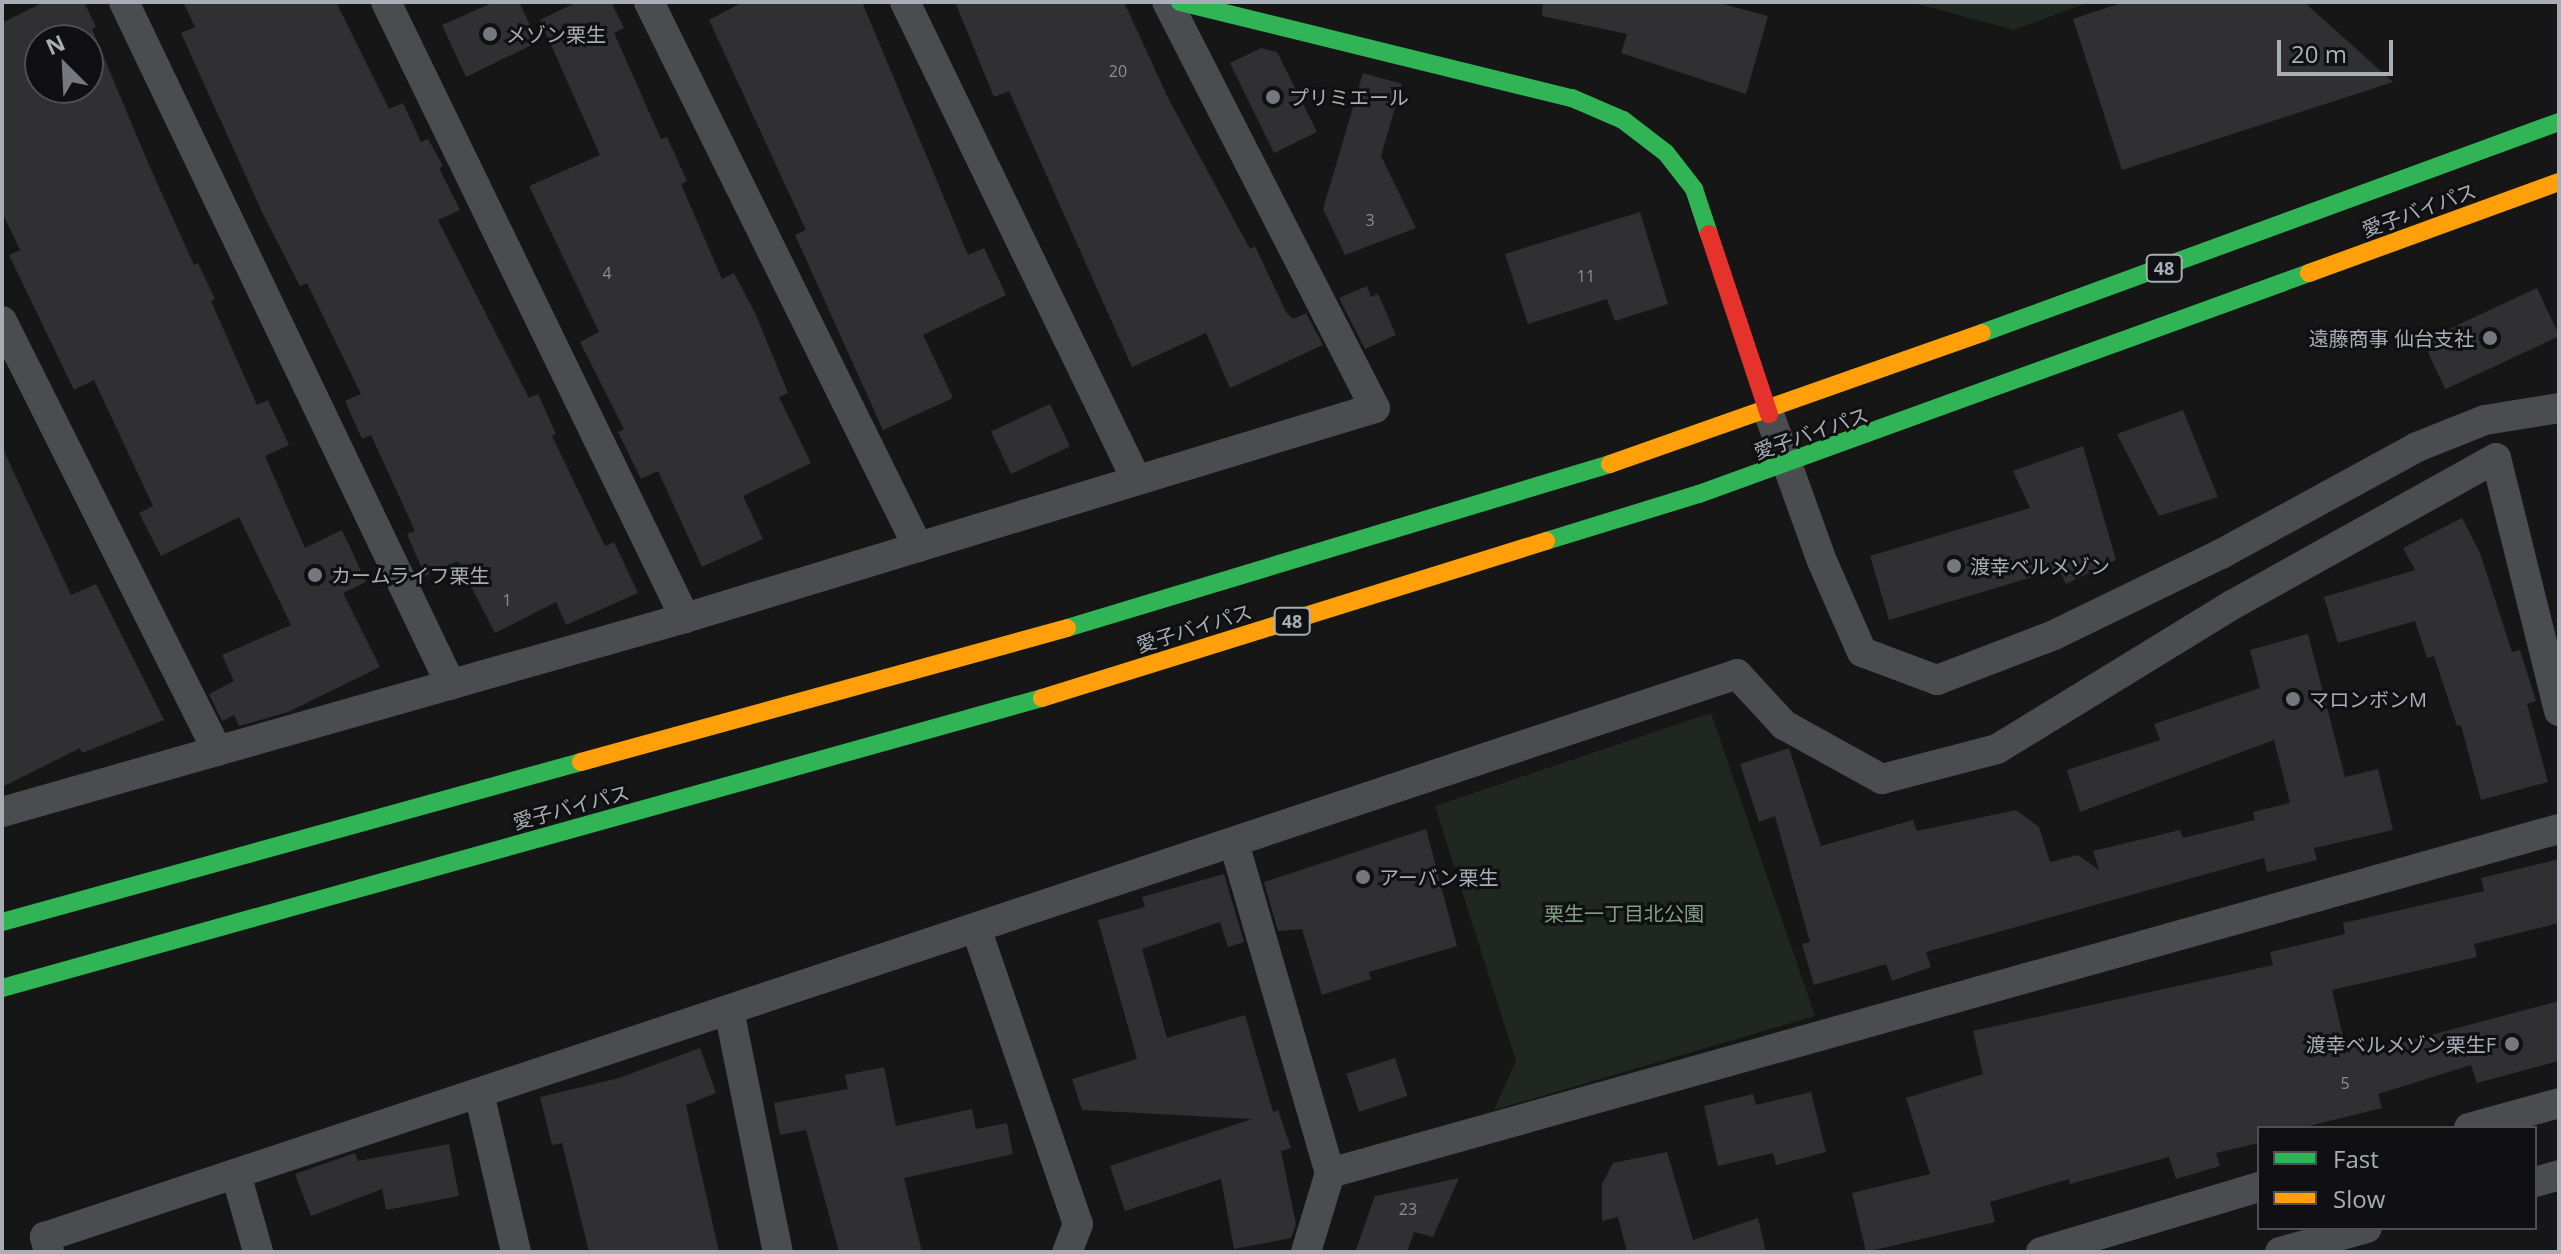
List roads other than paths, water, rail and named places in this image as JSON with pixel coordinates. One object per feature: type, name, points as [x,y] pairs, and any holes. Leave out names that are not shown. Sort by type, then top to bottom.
[{"type":"main road","points":[[1180,2],[1572,98],[1623,120],[1666,153],[1694,189],[1769,414]]},
{"type":"main road","name":"愛子バイパス","points":[[2,922],[1178,597],[1769,414],[2559,122]]},
{"type":"main road","name":"愛子バイパス","points":[[2,988],[979,717],[1788,465],[2559,182]]},
{"type":"street","points":[[124,2],[451,685]]},
{"type":"street","points":[[386,2],[685,618]]},
{"type":"street","points":[[649,2],[918,547]]},
{"type":"street","points":[[905,2],[1136,479]]},
{"type":"street","points":[[2,812],[685,618],[1375,408],[1167,2]]},
{"type":"street","points":[[2,321],[217,751]]},
{"type":"street","points":[[1769,414],[1862,652],[1937,680],[2054,635],[2221,554],[2417,447],[2485,420],[2559,408]]},
{"type":"street","points":[[49,1252],[45,1237],[1737,674],[1784,725],[1882,779],[1997,749],[2232,605],[2496,458],[2559,711]]},
{"type":"street","points":[[1330,1173],[2559,829]]},
{"type":"street","points":[[1234,843],[1330,1173],[1306,1252]]},
{"type":"street","points":[[976,928],[1078,1224],[1067,1252]]},
{"type":"street","points":[[729,1010],[778,1252]]},
{"type":"street","points":[[479,1093],[516,1252]]},
{"type":"street","points":[[2476,1126],[2559,1103]]},
{"type":"street","points":[[236,1174],[258,1252]]},
{"type":"street","points":[[2537,1181],[2559,1175]]},
{"type":"street","points":[[2041,1252],[2257,1188]]},
{"type":"street","points":[[2280,1252],[2360,1230]]},
{"type":"place","name":"メゾン栗生","points":[[490,34]]},
{"type":"place","name":"プリミエール","points":[[1273,97]]},
{"type":"place","name":"遠藤商事 仙台支社","points":[[2490,338]]},
{"type":"place","name":"渡幸ベルメゾン","points":[[1954,566]]},
{"type":"place","name":"カームライフ栗生","points":[[315,575]]},
{"type":"place","name":"マロンボンM","points":[[2293,699]]},
{"type":"place","name":"アーバン栗生","points":[[1363,877]]},
{"type":"place","name":"渡幸ベルメゾン栗生F","points":[[2512,1044]]},
{"type":"park label","name":"栗生一丁目北公園","points":[[1624,913]]}]
